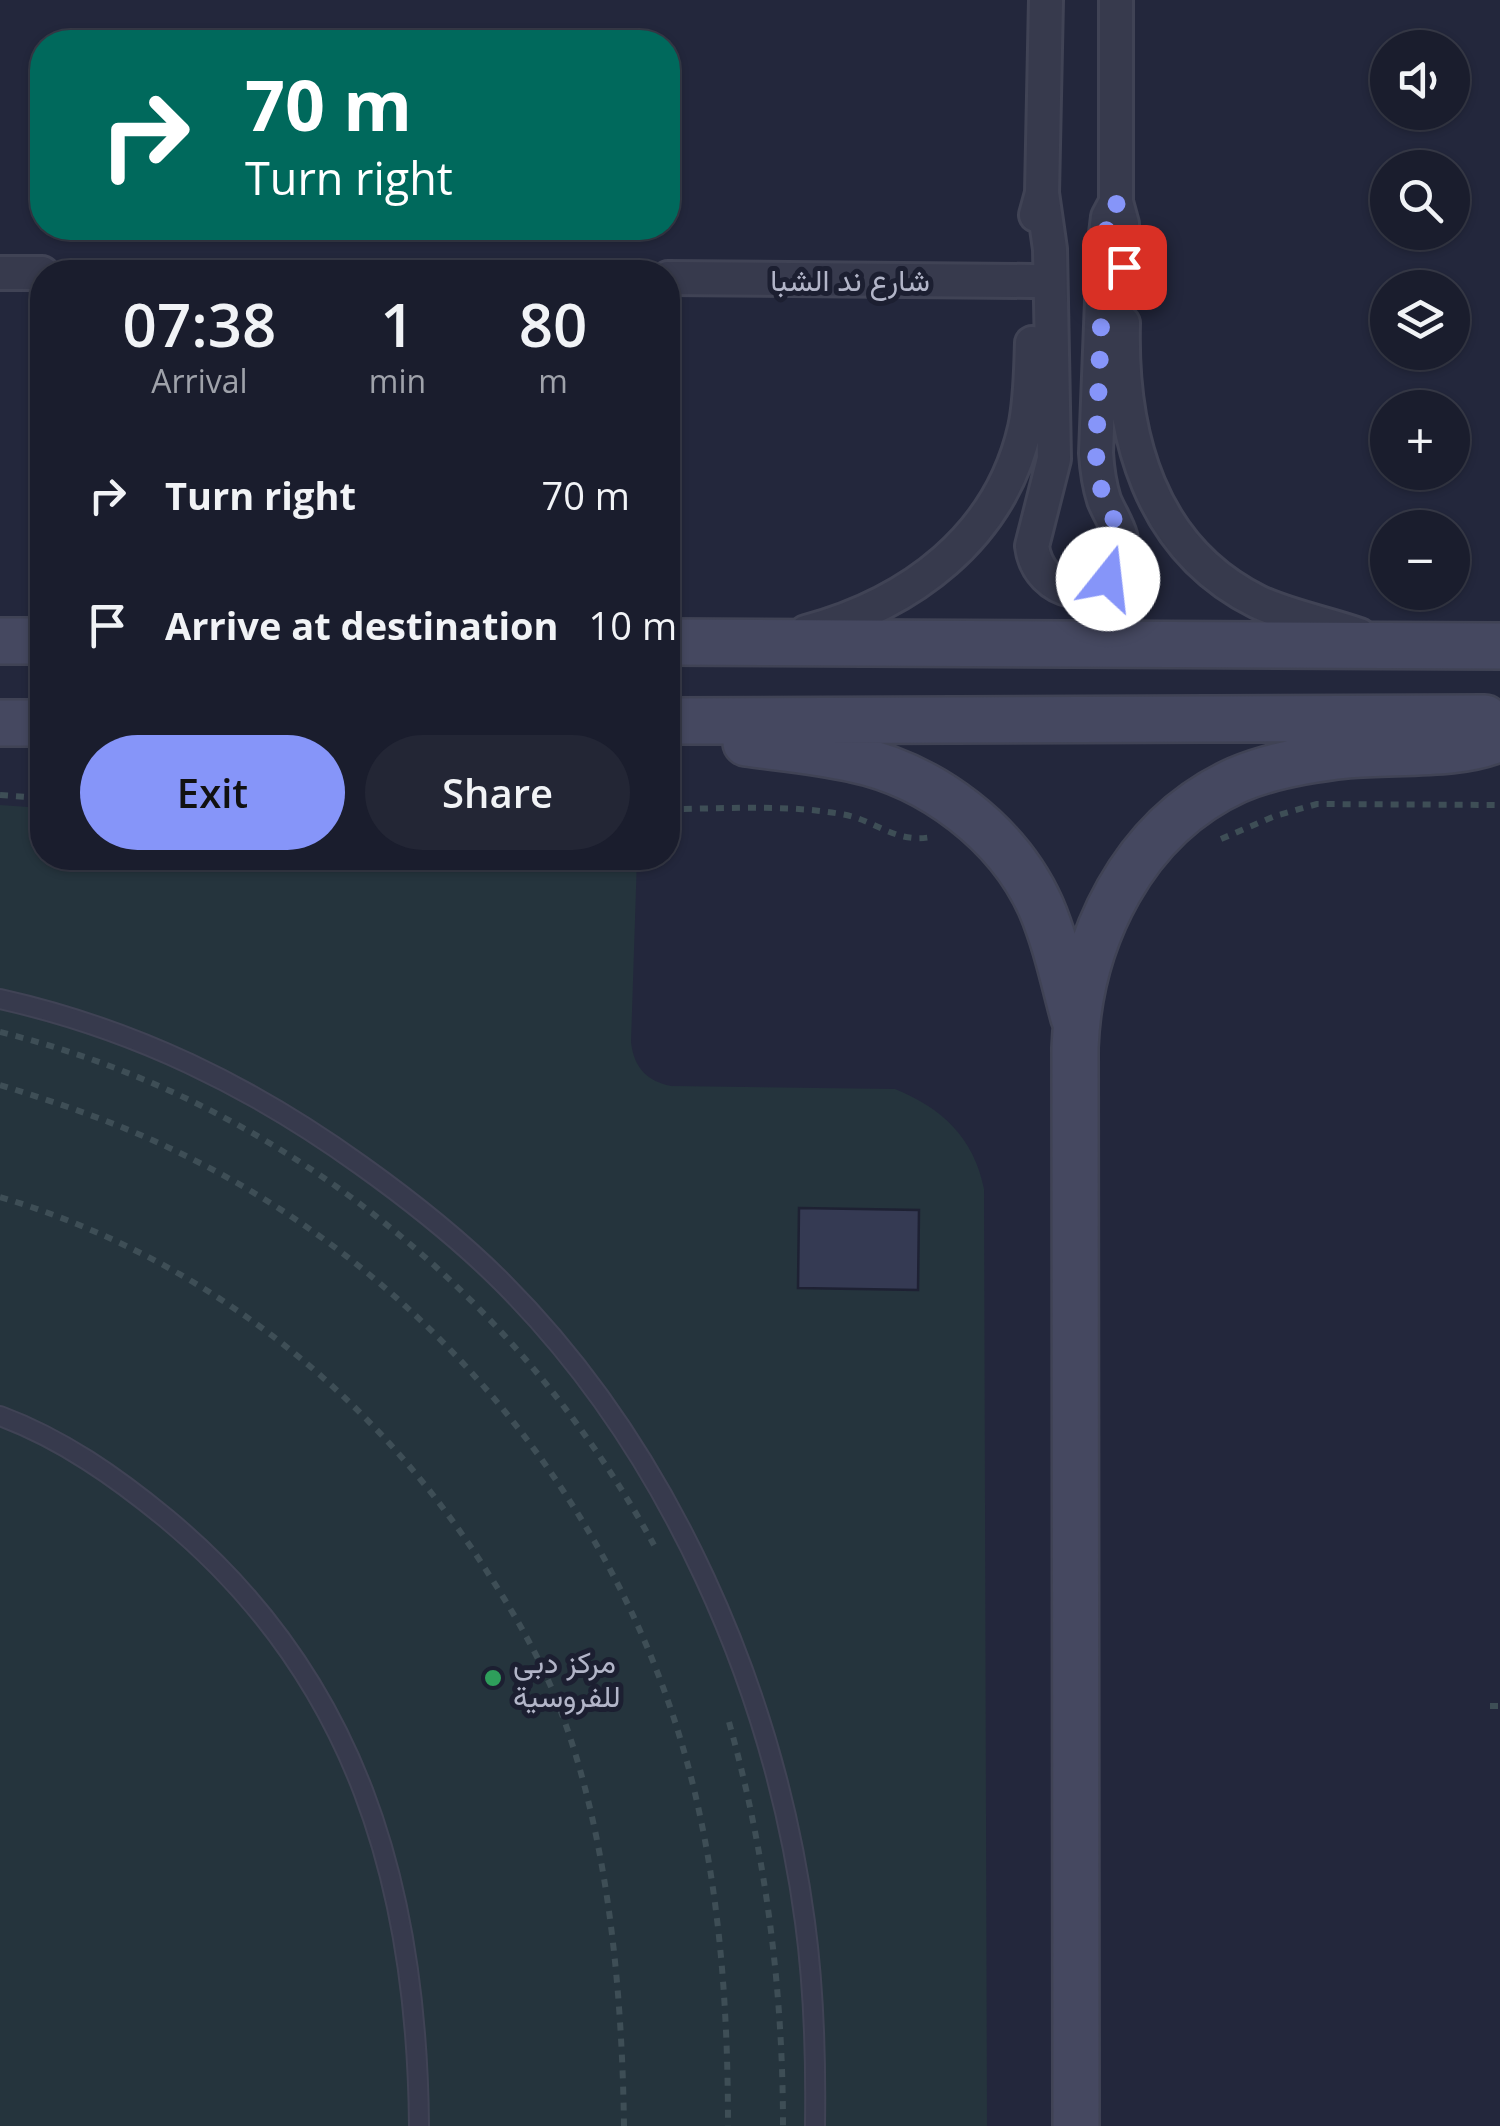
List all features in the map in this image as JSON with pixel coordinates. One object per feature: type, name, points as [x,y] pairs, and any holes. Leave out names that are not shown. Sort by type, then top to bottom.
[{"type":"street","points":[[1046,0],[1042,193],[1050,249],[1054,459],[1032,546],[1043,575],[1073,591],[1098,586],[1108,579],[1122,548],[1121,534],[1104,500],[1097,471],[1104,250],[1108,217],[1116,202]]},
{"type":"street","points":[[1116,0],[1116,202],[1124,233],[1123,395],[1140,465],[1162,512],[1188,548],[1252,599],[1284,614],[1392,646]]},
{"type":"street","points":[[770,642],[836,624],[907,592],[965,544],[1004,487],[1025,428],[1030,394],[1033,235],[1042,193]]},
{"type":"street","points":[[0,272],[30,273]]},
{"type":"street","name":"شارع ند الشبا","points":[[680,278],[1032,281]]},
{"type":"street","points":[[0,641],[30,641]]},
{"type":"street","points":[[680,642],[1500,646]]},
{"type":"street","points":[[680,721],[1500,718]]},
{"type":"street","points":[[680,722],[746,743],[854,759],[883,768],[911,778],[962,810],[1006,853],[1040,905],[1076,1024]]},
{"type":"street","points":[[0,724],[30,723]]},
{"type":"street","points":[[1076,2126],[1076,1024],[1094,942],[1122,882],[1172,825],[1235,781],[1276,766],[1348,755],[1468,747],[1500,738]]},
{"type":"lane","points":[[0,999],[71,1017],[186,1060],[257,1096],[315,1132],[418,1206],[461,1243],[537,1320],[599,1400],[686,1540],[738,1657],[772,1763],[792,1842],[805,1922],[813,2004],[816,2126]]},
{"type":"lane","points":[[0,1416],[97,1466],[198,1545],[266,1619],[314,1687],[360,1777],[393,1886],[410,1977],[419,2126]]},
{"type":"path","points":[[0,796],[30,797]]},
{"type":"path","points":[[1209,845],[1275,816],[1317,804],[1500,806]]},
{"type":"path","points":[[680,808],[817,810],[847,814],[887,834],[916,840],[940,836]]},
{"type":"path","points":[[0,1032],[121,1070],[222,1116],[339,1187],[412,1243],[489,1315],[546,1380],[604,1460],[659,1553]]},
{"type":"path","points":[[0,1085],[60,1103],[160,1144],[256,1194],[316,1234],[426,1326],[516,1426],[554,1478],[596,1544],[645,1642],[687,1764],[702,1825],[722,1957],[728,2126]]},
{"type":"path","points":[[0,1197],[96,1230],[154,1258],[239,1310],[328,1379],[377,1428],[462,1532],[528,1641],[572,1745],[608,1915],[622,2051],[624,2126]]},
{"type":"path","points":[[1490,1706],[1500,1706]]},
{"type":"path","points":[[724,1709],[745,1786],[768,1906],[781,2031],[782,2126]]},
{"type":"shaded area","name":"مركز دبي للفروسية","points":[[0,805],[30,807],[30,870],[637,870],[631,1042],[635,1059],[649,1077],[671,1086],[895,1089],[927,1105],[953,1127],[979,1171],[984,1189],[987,2126],[0,2126]]},
{"type":"building","points":[[799,1208],[919,1210],[918,1290],[798,1288]]},
{"type":"place","name":"مركز دبي للفروسية","points":[[493,1678]]},
{"type":"route","points":[[1108,579],[1120,558],[1121,534],[1104,500],[1096,453],[1105,232],[1116,202],[1124,233],[1124,267]]}]
